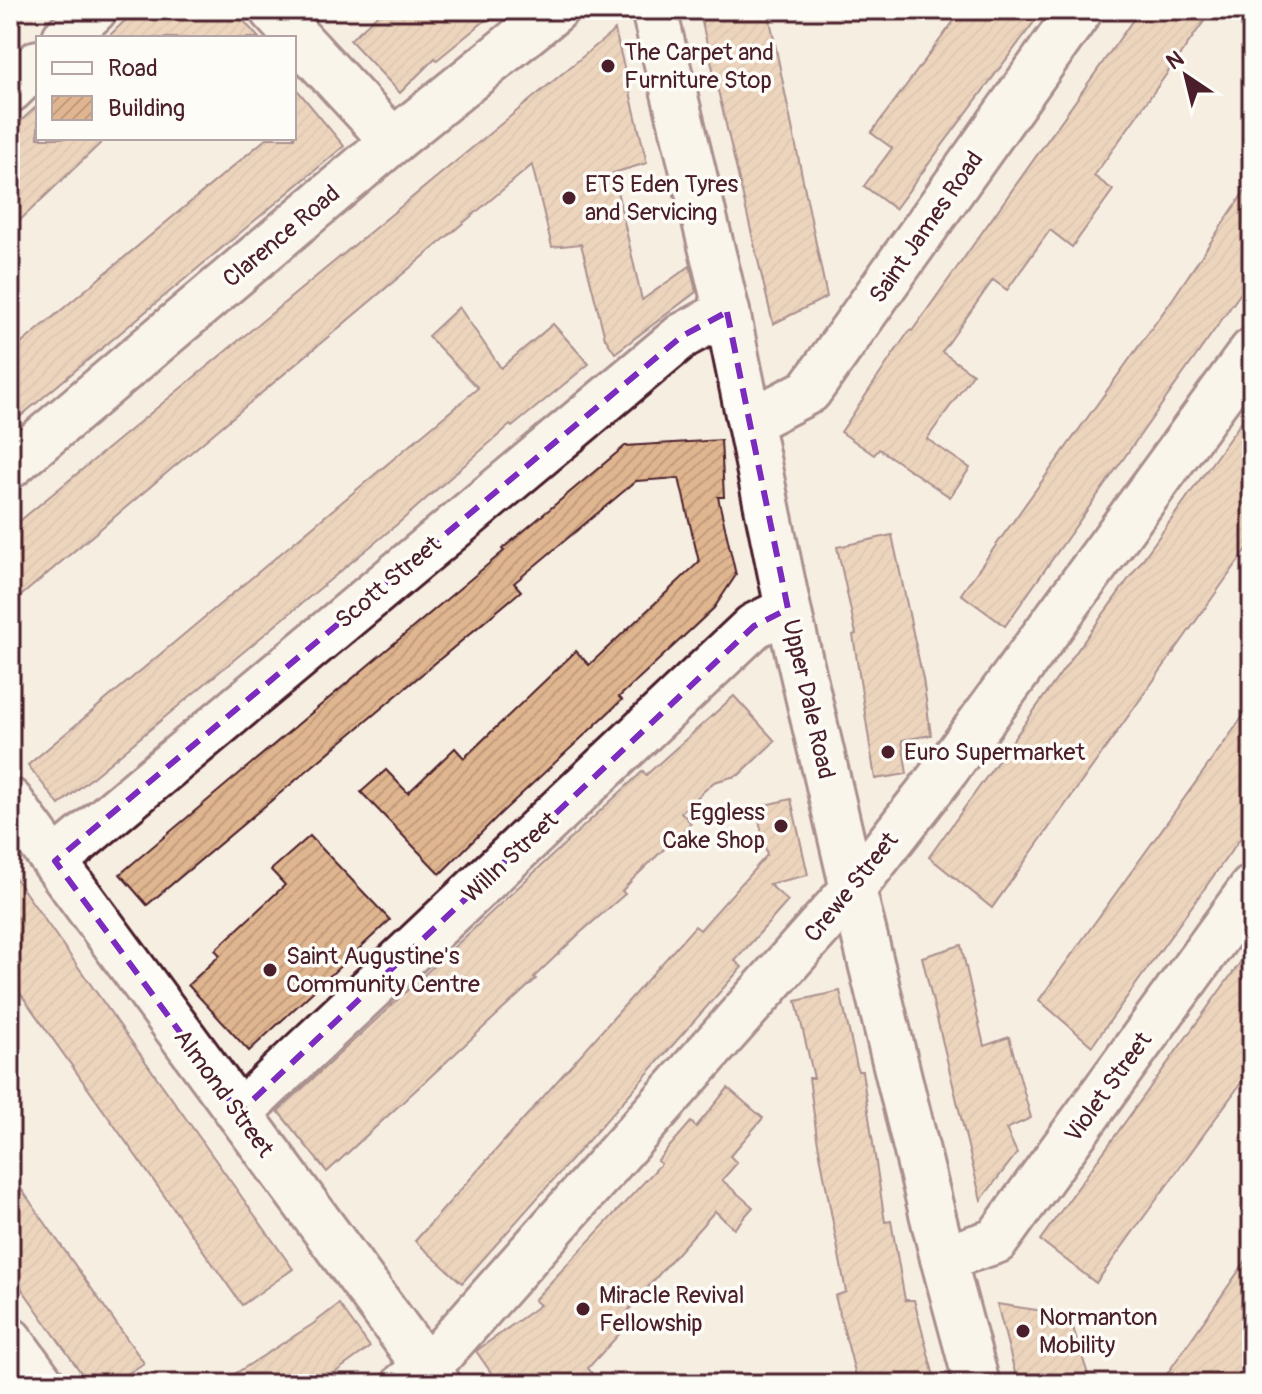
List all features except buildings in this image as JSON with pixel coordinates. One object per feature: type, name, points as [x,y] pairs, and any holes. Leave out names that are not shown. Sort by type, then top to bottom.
[{"type":"street","points":[[67,36],[94,10]]},
{"type":"street","points":[[272,10],[393,141]]},
{"type":"street","name":"Clarence Road","points":[[10,466],[393,141],[555,10]]},
{"type":"street","name":"Upper Dale Road","points":[[654,10],[727,312],[788,609],[853,889],[977,1384]]},
{"type":"street","name":"Saint James Road","points":[[751,421],[809,391],[1080,10]]},
{"type":"street","points":[[10,90],[36,65]]},
{"type":"street","name":"Scott Street","points":[[55,861],[682,336],[727,312]]},
{"type":"street","name":"Crewe Street","points":[[423,1379],[853,889],[943,774],[1252,351]]},
{"type":"street","name":"Willn Street","points":[[239,1113],[754,626],[788,609]]},
{"type":"street","name":"Almond Street","points":[[10,801],[239,1113],[423,1379]]},
{"type":"street","name":"Violet Street","points":[[943,1258],[996,1241],[1252,888]]},
{"type":"street","points":[[10,1340],[42,1384]]},
{"type":"highlighted area","points":[[727,312],[788,609],[754,626],[239,1113],[55,861],[682,336]]},
{"type":"place","name":"The Carpet and Furniture Stop","points":[[608,66]]},
{"type":"place","name":"ETS Eden Tyres and Servicing","points":[[569,198]]},
{"type":"place","name":"Euro Supermarket","points":[[888,752]]},
{"type":"place","name":"Eggless Cake Shop","points":[[781,826]]},
{"type":"place","name":"Saint Augustine's Community Centre","points":[[270,970]]},
{"type":"place","name":"Miracle Revival Fellowship","points":[[583,1309]]},
{"type":"place","name":"Normanton Mobility","points":[[1023,1331]]}]
